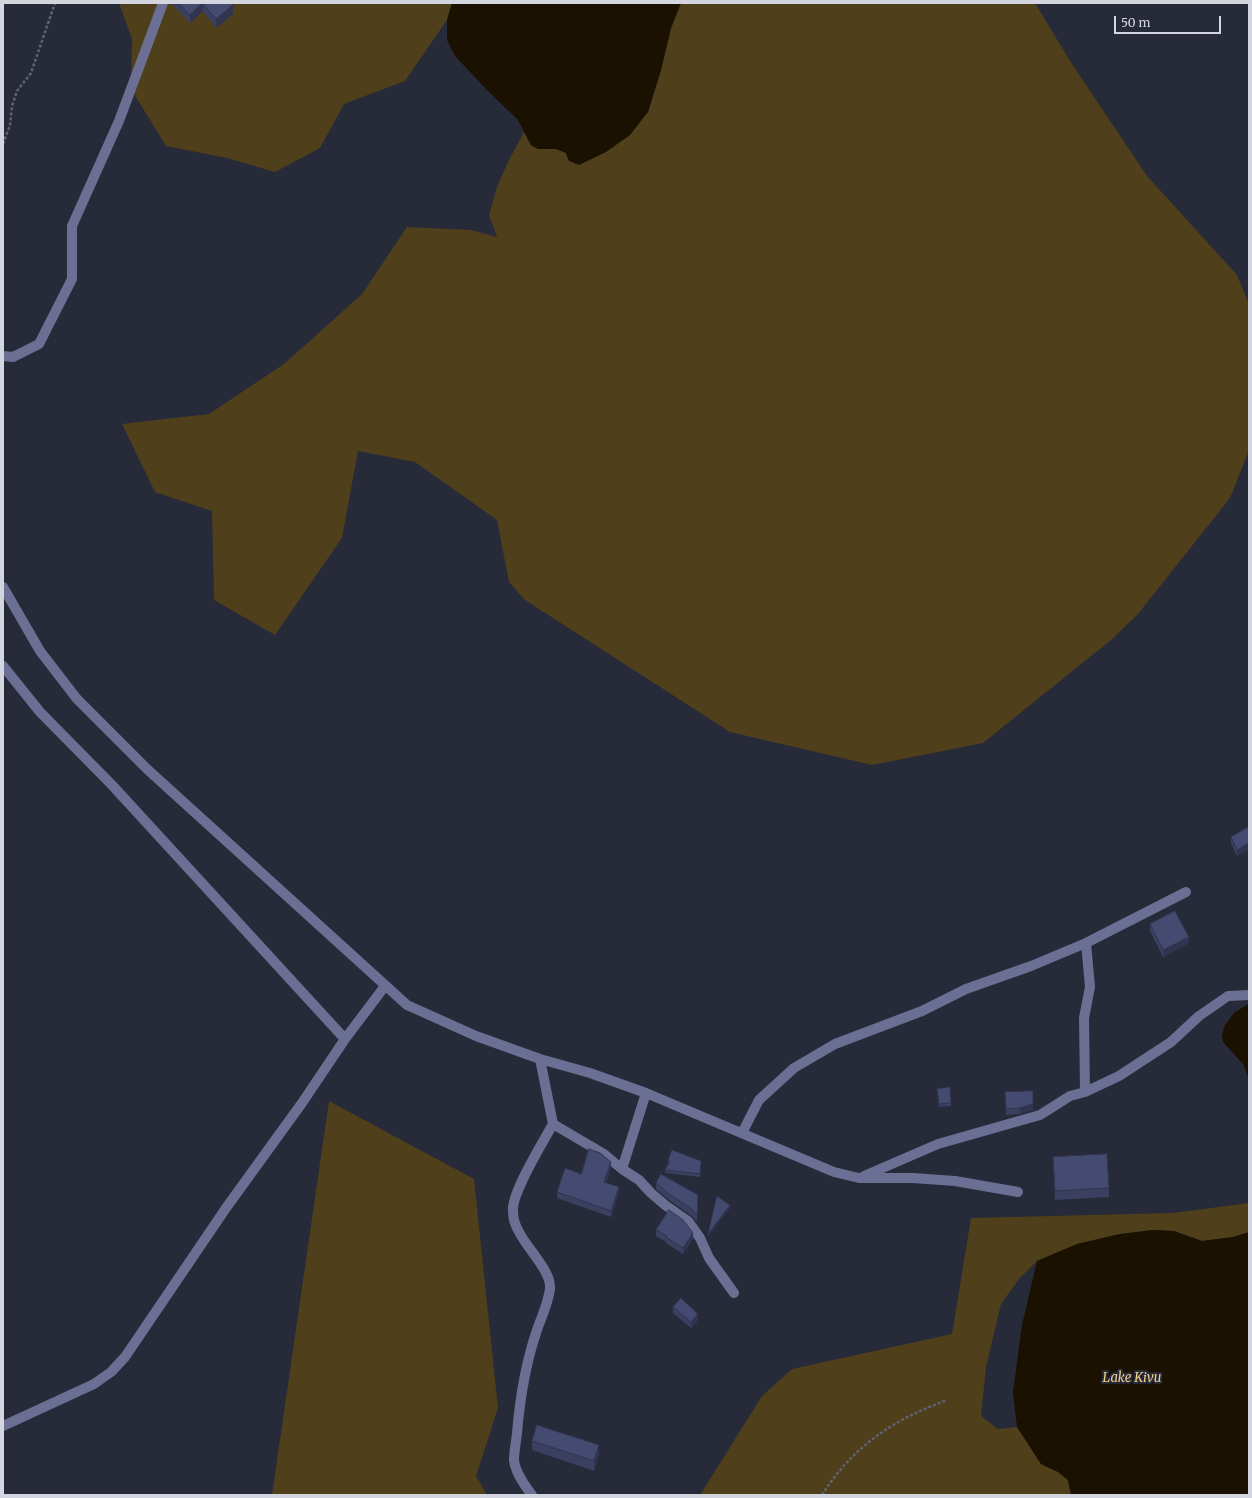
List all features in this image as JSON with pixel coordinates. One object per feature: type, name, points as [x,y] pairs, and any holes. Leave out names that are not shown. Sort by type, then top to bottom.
[{"type":"street","points":[[3,356],[13,357],[38,344],[72,279],[72,226],[119,121],[163,3]]},
{"type":"street","points":[[3,587],[40,651],[77,698],[147,769],[407,1005],[476,1036],[540,1059],[590,1073],[646,1093],[742,1133],[810,1164],[834,1172],[860,1178],[913,1178],[955,1181],[1018,1192]]},
{"type":"street","points":[[3,666],[40,712],[112,785],[345,1039]]},
{"type":"street","points":[[742,1133],[759,1100],[794,1068],[835,1044],[922,1011],[966,989],[1031,966],[1086,943],[1186,892]]},
{"type":"street","points":[[1085,1092],[1084,1018],[1090,987],[1086,943]]},
{"type":"street","points":[[3,1426],[94,1384],[111,1372],[125,1357],[345,1039],[385,986]]},
{"type":"street","points":[[860,1178],[938,1144],[1040,1115],[1070,1096],[1085,1092],[1119,1076],[1171,1042],[1199,1016],[1228,996],[1249,995]]},
{"type":"street","points":[[532,1495],[521,1480],[514,1461],[519,1408],[525,1373],[538,1327],[548,1302],[550,1286],[548,1275],[514,1223],[513,1207],[518,1192],[540,1147],[554,1124],[540,1059]]},
{"type":"street","points":[[622,1169],[646,1093]]},
{"type":"street","points":[[554,1124],[604,1154],[622,1169],[639,1180],[665,1205],[688,1221],[700,1238],[709,1258],[734,1293]]},
{"type":"path","points":[[3,144],[10,125],[12,106],[17,91],[31,73],[55,3]]},
{"type":"path","points":[[822,1495],[840,1470],[855,1453],[869,1442],[903,1419],[947,1400]]},
{"type":"shaded area","points":[[119,3],[452,3],[447,20],[405,81],[344,104],[320,148],[275,172],[227,158],[166,146],[131,89],[132,39]]},
{"type":"shaded area","points":[[681,3],[1035,3],[1070,61],[1147,176],[1237,275],[1249,304],[1249,450],[1230,498],[1138,614],[1111,640],[983,743],[872,765],[730,732],[525,600],[509,582],[497,520],[415,462],[358,451],[342,538],[275,635],[214,600],[212,511],[155,492],[122,424],[209,414],[284,364],[362,294],[407,227],[471,230],[497,237],[489,215],[497,187],[524,132],[531,145],[538,149],[556,149],[566,153],[569,161],[648,112],[661,70],[671,28]]},
{"type":"shaded area","points":[[329,1101],[474,1179],[498,1408],[476,1476],[487,1495],[272,1495]]},
{"type":"shaded area","points":[[1249,1203],[1249,1232],[1233,1237],[1202,1241],[1174,1231],[1153,1230],[1120,1234],[1077,1244],[1037,1261],[1019,1279],[1001,1304],[986,1367],[981,1416],[998,1429],[1017,1427],[1041,1464],[1058,1472],[1068,1480],[1071,1495],[700,1495],[762,1396],[792,1369],[952,1334],[971,1218],[1173,1213]]},
{"type":"water","points":[[452,3],[681,3],[671,28],[661,70],[648,112],[630,135],[606,152],[579,165],[569,161],[566,153],[556,149],[538,149],[531,145],[518,120],[455,56],[447,40],[447,20]]},
{"type":"water","points":[[1249,1004],[1249,1079],[1243,1064],[1223,1042],[1222,1035],[1225,1025],[1235,1012]]},
{"type":"water","name":"Lake Kivu","points":[[1153,1230],[1174,1231],[1202,1241],[1233,1237],[1249,1232],[1249,1495],[1071,1495],[1068,1480],[1058,1472],[1041,1464],[1017,1427],[1013,1392],[1022,1325],[1037,1261],[1077,1244],[1120,1234]]},
{"type":"building","points":[[179,3],[202,3],[190,15]]},
{"type":"building","points":[[203,3],[232,3],[233,5],[216,19]]},
{"type":"building","points":[[1249,827],[1249,843],[1237,850],[1231,837]]},
{"type":"building","points":[[1175,911],[1189,937],[1163,950],[1150,924]]},
{"type":"building","points":[[950,1087],[951,1103],[939,1104],[937,1089]]},
{"type":"building","points":[[1033,1091],[1033,1104],[1020,1108],[1006,1109],[1005,1092]]},
{"type":"building","points":[[589,1149],[600,1153],[611,1162],[604,1182],[619,1187],[611,1211],[557,1192],[565,1168],[581,1174]]},
{"type":"building","points":[[672,1150],[701,1161],[700,1174],[665,1170],[670,1161],[668,1161]]},
{"type":"building","points":[[1107,1154],[1109,1188],[1055,1191],[1053,1157]]},
{"type":"building","points":[[661,1174],[698,1195],[697,1216],[692,1209],[669,1194],[656,1183]]},
{"type":"building","points":[[717,1196],[730,1205],[708,1234]]},
{"type":"building","points":[[669,1210],[683,1220],[693,1233],[683,1248],[656,1230]]},
{"type":"building","points":[[681,1298],[698,1314],[691,1322],[673,1307]]},
{"type":"building","points":[[537,1425],[599,1445],[594,1461],[532,1441]]}]
